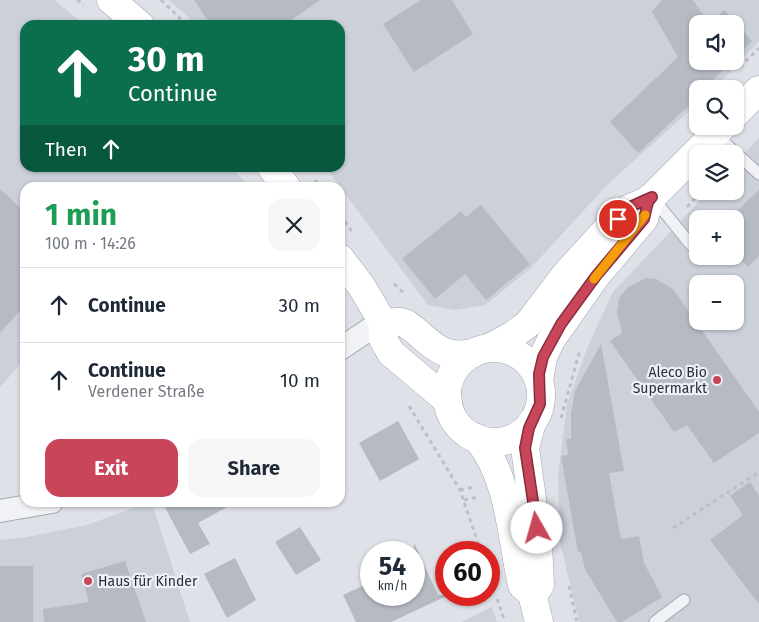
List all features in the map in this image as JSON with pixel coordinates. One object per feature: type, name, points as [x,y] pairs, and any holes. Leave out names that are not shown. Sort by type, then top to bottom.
[{"type":"main road","points":[[111,0],[134,20]]},
{"type":"main road","points":[[744,105],[759,90]]},
{"type":"main road","points":[[536,609],[540,585],[538,542],[525,448],[532,422],[540,404],[539,380],[543,357],[552,340],[596,276],[644,219],[648,202],[714,135]]},
{"type":"main road","points":[[536,609],[522,585],[500,480],[488,453],[477,438],[460,426],[451,412],[448,401],[449,384],[453,372],[463,360],[523,328],[566,274],[609,227],[628,209],[652,197]]},
{"type":"main road","points":[[345,265],[362,287],[382,321],[383,339],[392,353],[448,401]]},
{"type":"main road","points":[[382,321],[388,324],[404,323],[425,341],[443,352],[460,355],[501,348],[519,355],[531,366],[539,380]]},
{"type":"main road","points":[[477,438],[489,441],[505,440],[521,433],[532,422]]},
{"type":"street","points":[[345,346],[382,321]]},
{"type":"street","points":[[0,510],[20,507]]},
{"type":"lane","points":[[724,135],[759,174]]},
{"type":"lane","points":[[652,197],[689,243]]},
{"type":"lane","points":[[655,622],[684,600]]},
{"type":"path","points":[[161,0],[181,20]]},
{"type":"path","points":[[673,528],[759,472]]},
{"type":"path","points":[[464,500],[477,541]]},
{"type":"shaded area","points":[[0,0],[54,0],[79,20],[20,20],[20,172],[236,172],[245,182],[20,182],[20,365],[0,387]]},
{"type":"shaded area","points":[[169,0],[759,0],[759,41],[744,57],[744,15],[689,15],[689,70],[732,70],[722,80],[689,80],[689,111],[608,184],[530,269],[485,305],[455,310],[428,305],[345,194],[345,182],[336,182],[329,172],[345,172],[345,20],[191,20]]},
{"type":"shaded area","points":[[759,138],[759,622],[579,622],[560,542],[558,476],[567,404],[588,346],[613,292],[689,212],[689,265],[744,265],[744,210],[691,210],[700,200],[744,200],[744,154]]},
{"type":"shaded area","name":"Haus für Kinder","points":[[136,507],[153,507],[190,622],[0,622],[0,540],[27,537],[87,525]]},
{"type":"shaded area","points":[[492,607],[497,622],[462,622]]},
{"type":"building","points":[[194,0],[320,0],[291,20],[208,20]]},
{"type":"building","points":[[421,0],[452,0],[473,34],[414,72],[383,24]]},
{"type":"building","points":[[662,0],[693,0],[703,15],[689,15],[689,70],[723,70],[713,80],[689,80],[689,105],[638,153],[610,122],[678,57],[652,12]]},
{"type":"building","points":[[724,10],[729,15],[719,15]]},
{"type":"building","points":[[744,32],[752,41],[744,49]]},
{"type":"building","points":[[0,189],[20,207],[20,311],[0,333]]},
{"type":"building","points":[[759,190],[759,256],[748,267],[744,263],[744,210],[738,210]]},
{"type":"building","points":[[481,205],[530,264],[486,300],[465,274],[435,299],[402,259],[461,211],[466,217]]},
{"type":"building","points":[[646,278],[656,279],[673,289],[689,312],[689,330],[702,330],[759,412],[759,433],[714,463],[687,425],[674,432],[610,341],[622,333],[617,312],[619,298],[627,288]]},
{"type":"building","points":[[601,344],[624,471],[609,473],[621,539],[639,536],[644,563],[662,597],[622,622],[617,622],[585,569],[581,552],[578,552],[561,456],[568,455],[566,439],[571,439],[571,414],[575,391]]},
{"type":"building","points":[[398,421],[419,459],[380,481],[359,443]]},
{"type":"building","points":[[750,482],[759,496],[759,604],[710,540],[743,515],[730,496]]},
{"type":"building","points":[[165,507],[227,507],[198,523],[210,544],[190,554]]},
{"type":"building","points":[[300,527],[321,560],[296,575],[275,542]]},
{"type":"building","points":[[235,558],[256,600],[227,618],[204,574]]},
{"type":"building","points":[[125,561],[146,622],[44,622],[43,609],[89,602],[81,574]]},
{"type":"building","points":[[0,566],[33,566],[33,622],[0,622]]},
{"type":"building","points":[[425,567],[435,588],[435,602],[391,622],[356,622],[343,595],[360,587],[360,606],[425,606]]},
{"type":"slow traffic","points":[[594,279],[644,219],[645,215]]},
{"type":"place","name":"Aleco Bio Supermarkt","points":[[717,380]]},
{"type":"place","name":"Haus für Kinder","points":[[88,581]]},
{"type":"route","points":[[537,528],[525,460],[525,441],[540,404],[539,374],[543,357],[561,324],[596,276],[644,219],[648,202],[652,197],[632,206],[618,219]]}]
